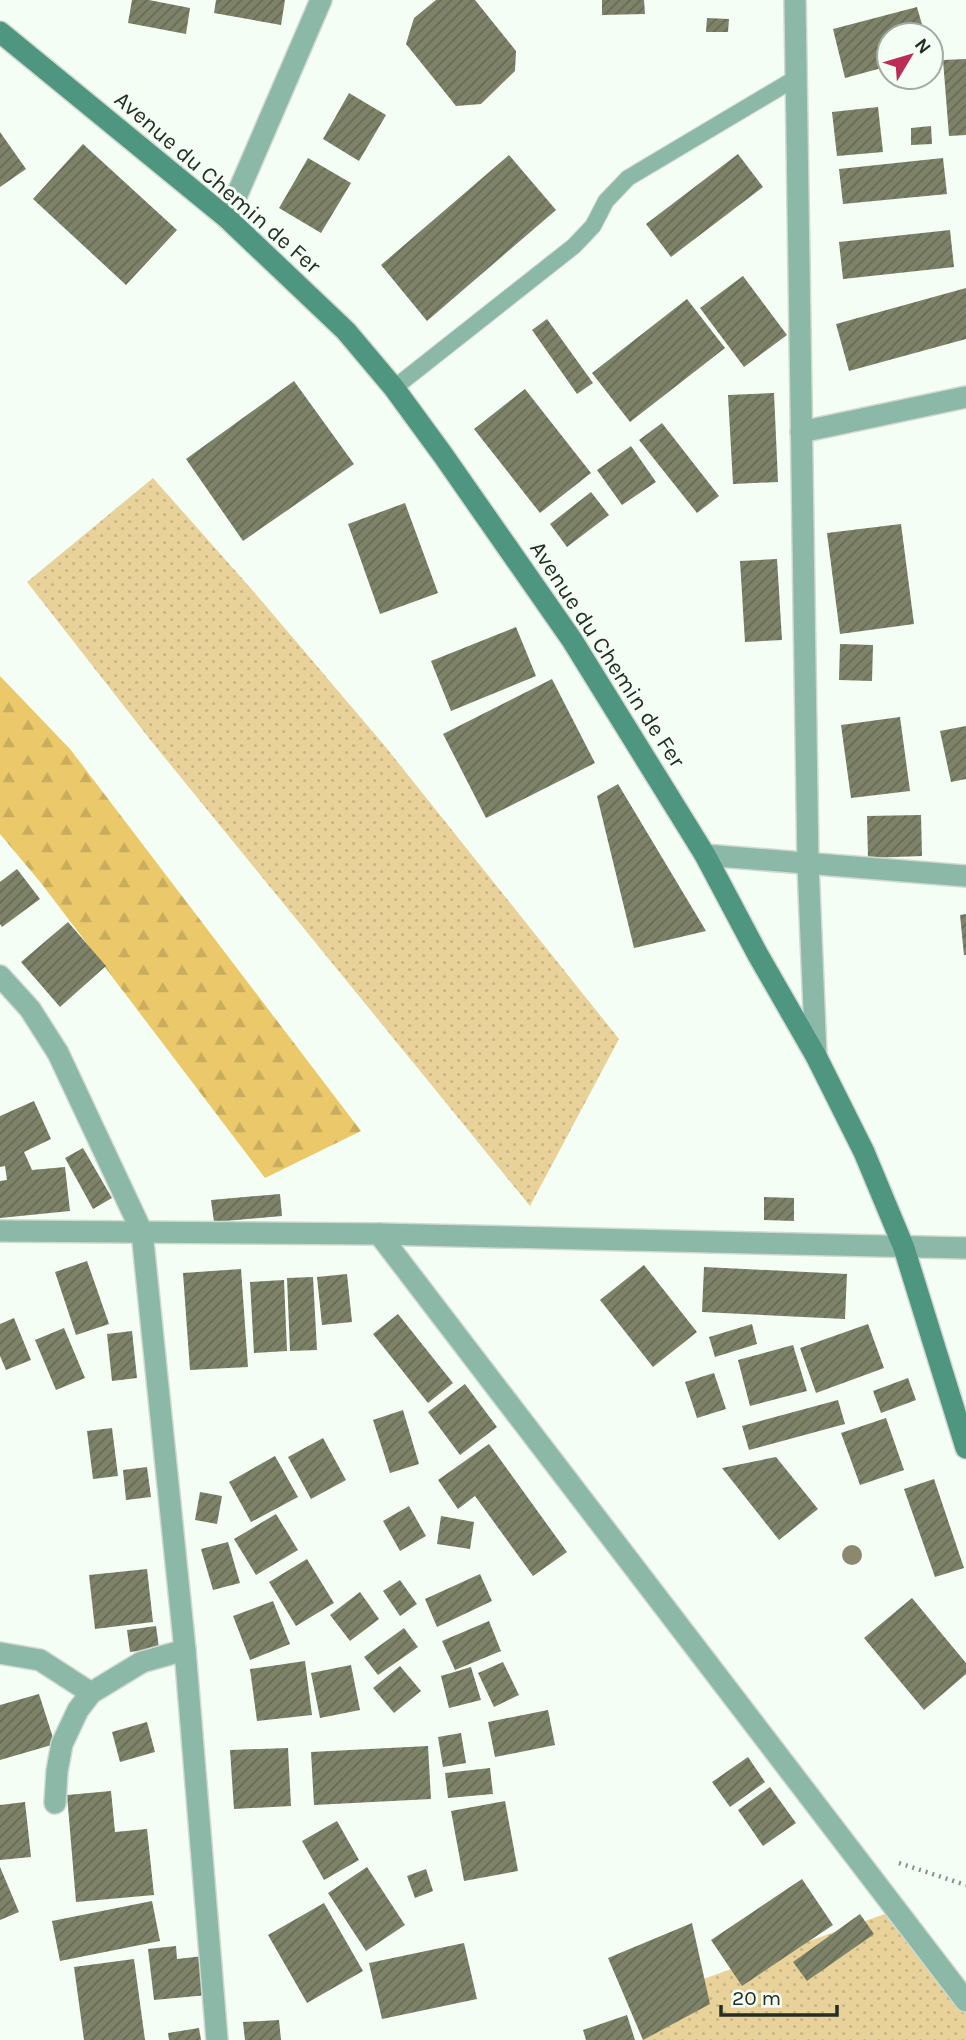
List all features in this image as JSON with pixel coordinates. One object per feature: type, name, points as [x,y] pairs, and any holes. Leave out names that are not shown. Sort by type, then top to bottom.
[{"type":"street","points":[[227,218],[321,0]]},
{"type":"street","points":[[795,0],[808,865],[816,1056]]},
{"type":"street","name":"Avenue du Chemin de Fer","points":[[0,32],[227,218],[346,331],[394,388],[572,640],[705,855],[816,1056],[864,1152],[904,1248],[966,1448]]},
{"type":"street","points":[[802,432],[966,397]]},
{"type":"street","points":[[705,855],[966,876]]},
{"type":"street","points":[[0,975],[30,1009],[58,1053],[142,1232],[185,1650],[217,2040]]},
{"type":"street","points":[[0,1231],[379,1234],[966,1248]]},
{"type":"street","points":[[379,1234],[966,2001]]},
{"type":"street","points":[[55,1803],[62,1744],[78,1710],[91,1693],[142,1662],[185,1650]]},
{"type":"street","points":[[0,1653],[40,1660],[91,1693]]},
{"type":"lane","points":[[394,388],[574,246],[593,226],[606,201],[628,178],[796,78]]},
{"type":"path","points":[[890,1860],[966,1885]]},
{"type":"shaded area","points":[[153,478],[384,745],[619,1039],[530,1206],[152,742],[27,582]]},
{"type":"shaded area","points":[[896,1910],[966,2001],[966,2040],[642,2040],[698,1981]]},
{"type":"green space","points":[[0,676],[70,749],[361,1131],[265,1178],[41,883],[0,834]]},
{"type":"building","points":[[132,0],[149,0],[190,8],[186,34],[128,23]]},
{"type":"building","points":[[216,0],[285,0],[281,25],[214,13]]},
{"type":"building","points":[[436,0],[475,0],[516,51],[515,71],[481,104],[456,106],[406,44],[414,18]]},
{"type":"building","points":[[602,0],[644,0],[645,14],[602,15]]},
{"type":"building","points":[[917,7],[921,21],[875,21],[875,70],[845,78],[833,29]]},
{"type":"building","points":[[707,18],[729,19],[728,32],[706,32]]},
{"type":"building","points":[[966,59],[966,135],[949,136],[945,60]]},
{"type":"building","points":[[349,93],[386,115],[359,161],[323,139]]},
{"type":"building","points":[[878,107],[883,152],[837,156],[832,112]]},
{"type":"building","points":[[931,126],[932,144],[911,145],[911,128]]},
{"type":"building","points":[[0,132],[26,169],[0,187]]},
{"type":"building","points":[[83,144],[177,230],[126,285],[33,199]]},
{"type":"building","points":[[738,154],[763,187],[671,257],[646,224]]},
{"type":"building","points":[[509,155],[556,210],[427,321],[381,265]]},
{"type":"building","points":[[308,158],[351,183],[321,233],[279,208]]},
{"type":"building","points":[[943,158],[947,194],[843,204],[839,169]]},
{"type":"building","points":[[950,230],[954,267],[843,279],[839,242]]},
{"type":"building","points":[[743,276],[787,335],[744,367],[700,308]]},
{"type":"building","points":[[966,288],[966,339],[849,371],[836,324]]},
{"type":"building","points":[[687,299],[725,348],[630,422],[592,373]]},
{"type":"building","points":[[547,319],[593,383],[577,394],[532,330]]},
{"type":"building","points":[[294,381],[354,464],[243,541],[186,459]]},
{"type":"building","points":[[525,389],[591,473],[540,513],[474,429]]},
{"type":"building","points":[[774,393],[778,482],[733,484],[728,395]]},
{"type":"building","points":[[662,423],[719,496],[697,513],[639,440]]},
{"type":"building","points":[[631,446],[656,482],[622,505],[597,470]]},
{"type":"building","points":[[591,492],[609,515],[567,547],[550,524]]},
{"type":"building","points":[[405,503],[438,593],[380,614],[348,524]]},
{"type":"building","points":[[901,524],[914,624],[840,634],[827,533]]},
{"type":"building","points":[[777,559],[782,640],[745,642],[740,561]]},
{"type":"building","points":[[516,627],[536,676],[451,711],[431,661]]},
{"type":"building","points":[[840,644],[873,645],[872,681],[839,680]]},
{"type":"building","points":[[552,679],[595,763],[486,818],[443,734]]},
{"type":"building","points":[[900,717],[910,791],[851,798],[841,725]]},
{"type":"building","points":[[966,726],[966,779],[951,782],[940,731]]},
{"type":"building","points":[[618,784],[706,931],[634,948],[597,796]]},
{"type":"building","points":[[921,815],[922,856],[868,858],[867,816]]},
{"type":"building","points":[[17,869],[40,899],[2,927],[0,882]]},
{"type":"building","points":[[966,914],[966,955],[964,955],[960,915]]},
{"type":"building","points":[[68,922],[106,966],[60,1007],[21,962]]},
{"type":"building","points":[[34,1101],[51,1139],[24,1152],[32,1170],[65,1167],[70,1211],[0,1218],[0,1181],[7,1180],[5,1166],[0,1167],[0,1116]]},
{"type":"building","points":[[83,1148],[112,1198],[93,1209],[65,1158]]},
{"type":"building","points":[[280,1194],[282,1216],[214,1222],[211,1200]]},
{"type":"building","points":[[764,1197],[794,1198],[794,1221],[764,1220]]},
{"type":"building","points":[[87,1261],[109,1324],[76,1335],[55,1272]]},
{"type":"building","points":[[644,1265],[697,1332],[653,1367],[600,1300]]},
{"type":"building","points":[[704,1267],[847,1274],[845,1319],[702,1312]]},
{"type":"building","points":[[241,1269],[248,1367],[190,1370],[183,1273]]},
{"type":"building","points":[[347,1274],[352,1322],[322,1325],[317,1277]]},
{"type":"building","points":[[313,1277],[317,1350],[290,1351],[287,1278]]},
{"type":"building","points":[[284,1280],[287,1351],[254,1353],[250,1282]]},
{"type":"building","points":[[398,1314],[453,1383],[428,1403],[373,1334]]},
{"type":"building","points":[[14,1318],[31,1360],[6,1370],[0,1356],[0,1324]]},
{"type":"building","points":[[752,1324],[757,1344],[715,1357],[709,1337]]},
{"type":"building","points":[[868,1324],[884,1368],[816,1393],[800,1348]]},
{"type":"building","points":[[64,1328],[85,1378],[56,1390],[35,1340]]},
{"type":"building","points":[[132,1331],[137,1378],[112,1381],[107,1334]]},
{"type":"building","points":[[793,1345],[807,1391],[750,1406],[738,1360]]},
{"type":"building","points":[[714,1373],[726,1409],[697,1418],[685,1382]]},
{"type":"building","points":[[908,1378],[916,1400],[881,1413],[873,1391]]},
{"type":"building","points":[[465,1384],[497,1427],[460,1455],[428,1412]]},
{"type":"building","points":[[838,1400],[845,1424],[749,1450],[742,1426]]},
{"type":"building","points":[[403,1410],[419,1464],[390,1473],[373,1420]]},
{"type":"building","points":[[886,1418],[904,1470],[860,1485],[841,1433]]},
{"type":"building","points":[[112,1428],[118,1476],[93,1479],[87,1431]]},
{"type":"building","points":[[323,1438],[346,1480],[311,1499],[288,1457]]},
{"type":"building","points":[[489,1444],[567,1552],[533,1576],[475,1496],[458,1509],[438,1480]]},
{"type":"building","points":[[275,1456],[298,1497],[251,1522],[229,1482]]},
{"type":"building","points":[[776,1457],[818,1509],[779,1540],[722,1468]]},
{"type":"building","points":[[147,1467],[151,1497],[126,1500],[123,1470]]},
{"type":"building","points":[[934,1479],[964,1568],[935,1577],[904,1489]]},
{"type":"building","points":[[200,1492],[222,1496],[217,1524],[195,1520]]},
{"type":"building","points":[[409,1506],[426,1536],[400,1551],[383,1521]]},
{"type":"building","points":[[276,1514],[298,1550],[256,1575],[234,1539]]},
{"type":"building","points":[[441,1516],[474,1522],[470,1549],[437,1544]]},
{"type":"building","points":[[228,1542],[240,1583],[213,1590],[201,1549]]},
{"type":"building","points":[[307,1559],[334,1603],[296,1626],[269,1582]]},
{"type":"building","points":[[147,1569],[153,1622],[95,1629],[89,1575]]},
{"type":"building","points":[[480,1574],[492,1601],[437,1627],[425,1599]]},
{"type":"building","points":[[400,1580],[417,1604],[400,1616],[383,1591]]},
{"type":"building","points":[[360,1592],[379,1619],[350,1641],[330,1615]]},
{"type":"building","points":[[912,1598],[966,1663],[966,1674],[924,1710],[864,1638]]},
{"type":"building","points":[[273,1601],[290,1644],[250,1660],[233,1616]]},
{"type":"building","points":[[489,1621],[501,1651],[455,1670],[442,1641]]},
{"type":"building","points":[[156,1626],[159,1648],[130,1652],[127,1630]]},
{"type":"building","points":[[404,1628],[418,1647],[378,1675],[364,1657]]},
{"type":"building","points":[[305,1661],[312,1715],[257,1721],[250,1669]]},
{"type":"building","points":[[503,1662],[519,1695],[494,1707],[478,1673]]},
{"type":"building","points":[[351,1665],[360,1710],[320,1718],[311,1673]]},
{"type":"building","points":[[400,1666],[421,1691],[394,1713],[373,1688]]},
{"type":"building","points":[[471,1667],[481,1700],[449,1708],[441,1676]]},
{"type":"building","points":[[39,1694],[55,1744],[0,1760],[0,1705]]},
{"type":"building","points":[[548,1710],[555,1745],[495,1757],[488,1722]]},
{"type":"building","points":[[147,1722],[155,1752],[120,1762],[112,1732]]},
{"type":"building","points":[[461,1733],[466,1763],[443,1767],[438,1737]]},
{"type":"building","points":[[428,1746],[431,1799],[314,1805],[311,1752]]},
{"type":"building","points":[[288,1748],[291,1806],[234,1809],[230,1750]]},
{"type":"building","points":[[748,1757],[765,1782],[730,1807],[712,1782]]},
{"type":"building","points":[[490,1768],[493,1794],[448,1798],[445,1773]]},
{"type":"building","points":[[770,1787],[796,1823],[763,1846],[738,1810]]},
{"type":"building","points":[[111,1791],[115,1832],[147,1829],[154,1895],[76,1902],[67,1795]]},
{"type":"building","points":[[505,1801],[518,1871],[464,1881],[451,1811]]},
{"type":"building","points":[[25,1802],[31,1857],[0,1860],[0,1805]]},
{"type":"building","points":[[337,1821],[359,1860],[324,1880],[302,1841]]},
{"type":"building","points":[[0,1867],[19,1912],[0,1920]]},
{"type":"building","points":[[367,1867],[405,1925],[366,1951],[328,1893]]},
{"type":"building","points":[[426,1869],[433,1891],[415,1898],[407,1876]]},
{"type":"building","points":[[802,1879],[833,1925],[742,1986],[711,1940]]},
{"type":"building","points":[[152,1901],[160,1941],[60,1961],[52,1921]]},
{"type":"building","points":[[324,1903],[363,1971],[307,2003],[268,1935]]},
{"type":"building","points":[[860,1914],[874,1934],[807,1981],[793,1962]]},
{"type":"building","points":[[692,1923],[710,2004],[643,2040],[608,1958]]},
{"type":"building","points":[[464,1943],[477,1999],[382,2019],[369,1963]]},
{"type":"building","points":[[176,1946],[177,1959],[204,1956],[208,1995],[154,2000],[148,1949]]},
{"type":"building","points":[[134,1959],[145,2040],[84,2040],[74,1967]]},
{"type":"building","points":[[627,2015],[635,2040],[586,2040],[583,2030]]},
{"type":"building","points":[[279,2020],[281,2040],[245,2040],[243,2022]]},
{"type":"building","points":[[199,2028],[201,2040],[169,2040],[168,2033]]}]
